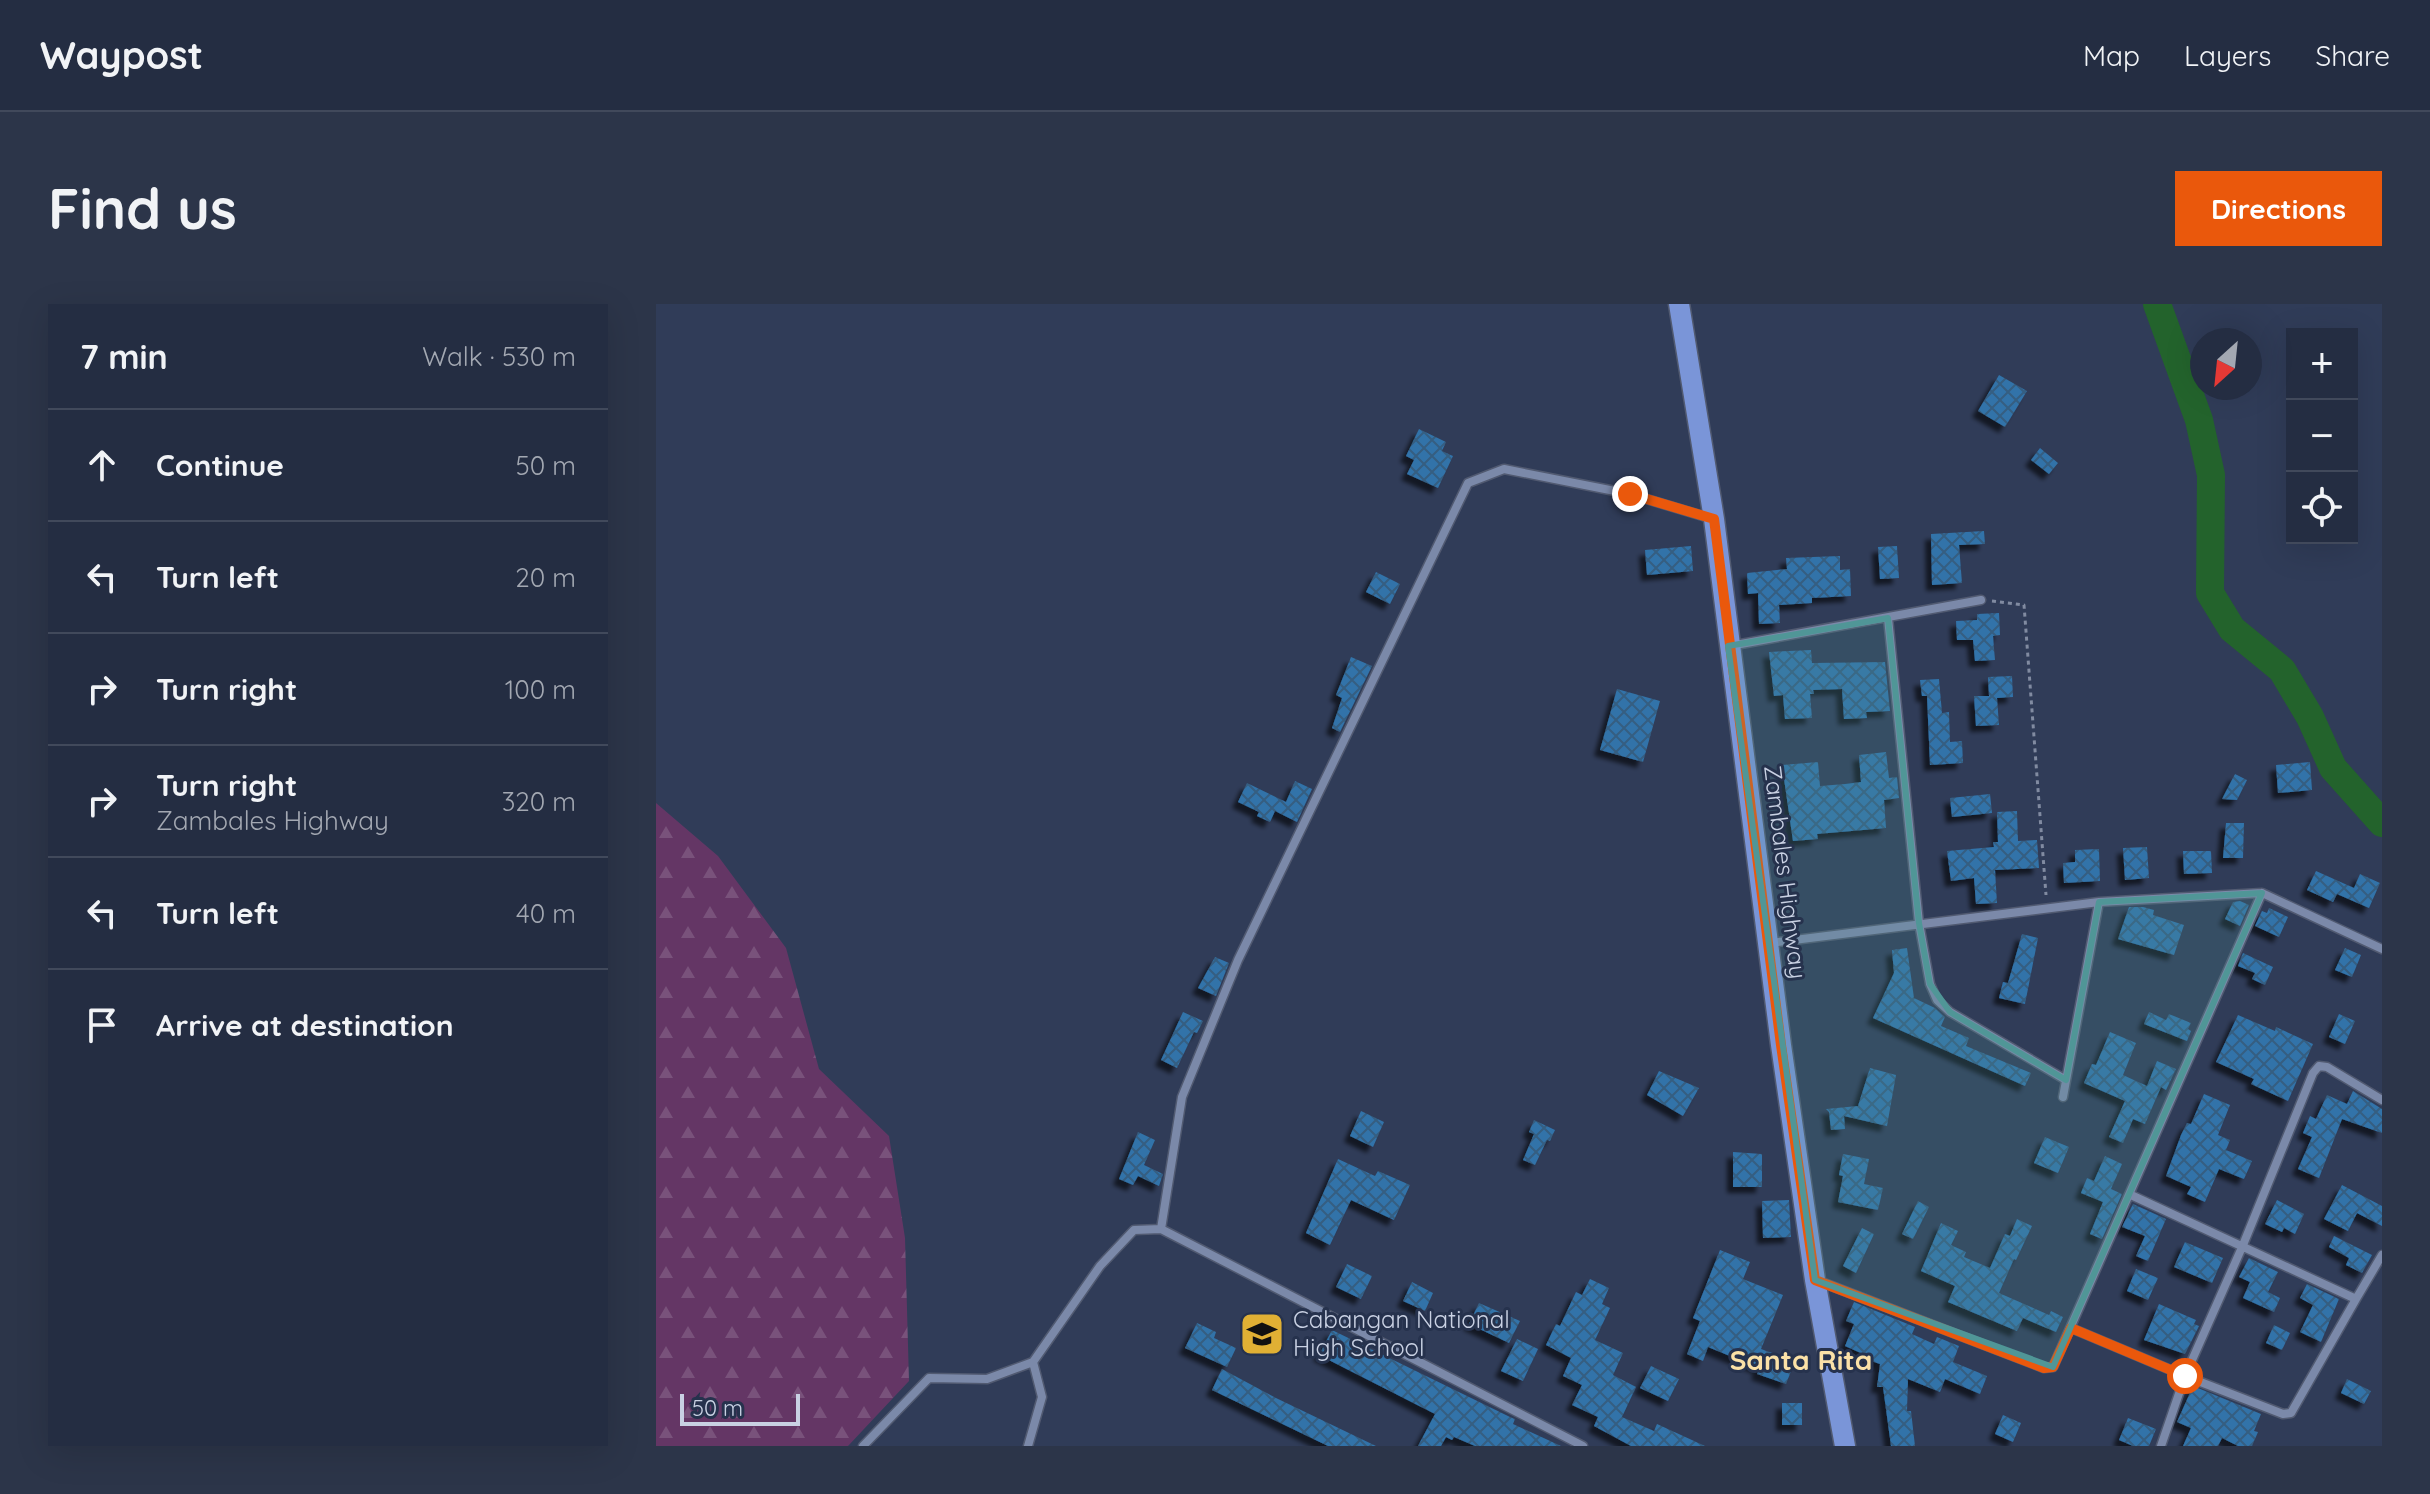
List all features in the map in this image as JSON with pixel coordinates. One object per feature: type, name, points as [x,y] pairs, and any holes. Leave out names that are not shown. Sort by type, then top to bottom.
[{"type":"main road","name":"Zambales Highway","points":[[1679,304],[1714,519],[1728,646],[1815,1280],[1845,1446]]},
{"type":"street","points":[[1161,1229],[1182,1097],[1238,960],[1468,483],[1504,469],[1630,494],[1714,519]]},
{"type":"street","points":[[1728,646],[1981,600]]},
{"type":"street","points":[[1888,618],[1919,923],[1930,984],[1937,1000],[1950,1012],[2066,1080]]},
{"type":"street","points":[[1768,944],[2047,907],[2262,893],[2382,949]]},
{"type":"street","points":[[1815,1280],[2044,1368],[2053,1367],[2262,893]]},
{"type":"street","points":[[2063,1097],[2099,902]]},
{"type":"street","points":[[2161,1446],[2185,1376],[2243,1245],[2313,1073],[2319,1066],[2327,1067],[2382,1100]]},
{"type":"street","points":[[2131,1195],[2356,1299]]},
{"type":"street","points":[[863,1446],[929,1378],[987,1379],[1033,1362],[1100,1266],[1134,1230],[1161,1229],[1583,1446]]},
{"type":"street","points":[[2071,1328],[2283,1414],[2291,1413],[2382,1255]]},
{"type":"street","points":[[1028,1446],[1042,1397],[1033,1362]]},
{"type":"path","points":[[1981,600],[2024,605],[2047,907]]},
{"type":"highlighted area","points":[[1888,618],[1919,923],[1930,984],[1950,1012],[2066,1080],[2099,902],[2262,893],[2053,1367],[1815,1280],[1728,646]]},
{"type":"green space","points":[[656,803],[718,856],[786,948],[819,1069],[889,1136],[905,1238],[909,1381],[848,1446],[656,1446]]},
{"type":"building","points":[[1999,375],[2027,391],[2005,427],[1978,411]]},
{"type":"building","points":[[1419,429],[1446,442],[1442,451],[1453,456],[1438,488],[1407,474],[1414,460],[1406,456]]},
{"type":"building","points":[[2040,448],[2058,463],[2049,474],[2031,460]]},
{"type":"building","points":[[1984,531],[1985,544],[1959,545],[1962,583],[1932,585],[1931,534]]},
{"type":"building","points":[[1691,546],[1693,571],[1647,575],[1645,550]]},
{"type":"building","points":[[1897,546],[1899,578],[1880,579],[1878,547]]},
{"type":"building","points":[[1840,556],[1840,570],[1850,569],[1851,596],[1812,598],[1812,603],[1779,605],[1780,623],[1759,624],[1758,593],[1748,594],[1747,573],[1787,569],[1786,558]]},
{"type":"building","points":[[1376,572],[1400,584],[1390,604],[1366,592]]},
{"type":"building","points":[[1999,613],[2000,635],[1993,636],[1995,660],[1975,661],[1973,640],[1957,640],[1956,621],[1977,620],[1977,614]]},
{"type":"building","points":[[1811,650],[1812,663],[1885,662],[1890,711],[1866,712],[1867,718],[1844,719],[1842,689],[1813,690],[1814,694],[1810,694],[1812,718],[1785,719],[1783,695],[1774,696],[1769,652]]},
{"type":"building","points":[[1351,657],[1372,666],[1340,732],[1332,728],[1342,698],[1336,695]]},
{"type":"building","points":[[2012,676],[2013,697],[1997,698],[1999,725],[1976,726],[1974,696],[1989,696],[1988,677]]},
{"type":"building","points":[[1939,679],[1942,713],[1949,712],[1950,742],[1962,741],[1963,763],[1930,765],[1927,696],[1922,696],[1920,680]]},
{"type":"building","points":[[1617,689],[1660,701],[1643,762],[1600,750]]},
{"type":"building","points":[[1886,752],[1889,778],[1897,777],[1899,798],[1884,800],[1886,828],[1817,834],[1818,839],[1793,841],[1782,765],[1818,762],[1820,786],[1861,782],[1859,755]]},
{"type":"building","points":[[2310,762],[2312,790],[2278,793],[2276,765]]},
{"type":"building","points":[[2235,774],[2247,780],[2237,800],[2222,799]]},
{"type":"building","points":[[1295,781],[1312,789],[1297,822],[1275,811],[1270,822],[1257,816],[1259,812],[1238,802],[1247,783],[1286,802]]},
{"type":"building","points":[[1990,794],[1992,813],[1952,817],[1950,798]]},
{"type":"building","points":[[2017,811],[2018,841],[2037,840],[2039,868],[1995,870],[1997,903],[1976,904],[1974,878],[1951,881],[1947,851],[1994,847],[1993,842],[1998,842],[1997,812]]},
{"type":"building","points":[[2226,823],[2244,823],[2243,858],[2223,858]]},
{"type":"building","points":[[2147,847],[2149,878],[2125,880],[2123,848]]},
{"type":"building","points":[[2099,849],[2100,881],[2064,883],[2063,863],[2075,862],[2075,850]]},
{"type":"building","points":[[2183,851],[2211,851],[2212,873],[2184,874]]},
{"type":"building","points":[[2316,871],[2354,888],[2360,874],[2380,883],[2369,908],[2337,894],[2333,902],[2307,890]]},
{"type":"building","points":[[2233,902],[2249,905],[2240,926],[2225,919]]},
{"type":"building","points":[[2129,907],[2154,910],[2153,915],[2184,925],[2174,955],[2118,939]]},
{"type":"building","points":[[2269,908],[2288,917],[2279,937],[2255,926],[2262,911],[2267,913]]},
{"type":"building","points":[[2022,934],[2038,938],[2025,1004],[1999,998],[2003,982],[2008,983]]},
{"type":"building","points":[[1907,948],[1914,998],[1935,1008],[1945,1017],[1941,1026],[1969,1038],[1966,1046],[2031,1073],[2025,1086],[1873,1018],[1894,973],[1892,950]]},
{"type":"building","points":[[2345,948],[2361,955],[2352,977],[2335,970]]},
{"type":"building","points":[[2243,953],[2273,967],[2265,985],[2252,979],[2255,973],[2238,966]]},
{"type":"building","points":[[1215,957],[1229,963],[1216,996],[1198,988]]},
{"type":"building","points":[[1183,1012],[1203,1021],[1197,1033],[1194,1032],[1177,1068],[1161,1060]]},
{"type":"building","points":[[2149,1012],[2166,1020],[2169,1014],[2191,1023],[2187,1041],[2144,1024]]},
{"type":"building","points":[[2339,1014],[2355,1021],[2345,1044],[2329,1037]]},
{"type":"building","points":[[2238,1015],[2275,1031],[2276,1027],[2313,1044],[2288,1101],[2251,1084],[2254,1079],[2216,1062]]},
{"type":"building","points":[[2110,1032],[2136,1043],[2123,1075],[2147,1086],[2157,1061],[2176,1069],[2166,1090],[2161,1087],[2145,1124],[2133,1119],[2123,1143],[2109,1137],[2125,1101],[2084,1083],[2092,1064],[2096,1065]]},
{"type":"building","points":[[1870,1068],[1896,1075],[1887,1126],[1844,1116],[1845,1129],[1831,1130],[1826,1109],[1858,1106]]},
{"type":"building","points":[[1659,1071],[1699,1088],[1683,1116],[1647,1095]]},
{"type":"building","points":[[2353,1091],[2382,1109],[2382,1133],[2342,1119],[2319,1178],[2298,1169],[2312,1137],[2303,1133],[2310,1116],[2316,1119],[2327,1095],[2347,1104]]},
{"type":"building","points":[[2204,1094],[2230,1105],[2218,1135],[2230,1140],[2226,1150],[2252,1161],[2244,1179],[2219,1169],[2205,1202],[2187,1194],[2191,1187],[2166,1176],[2181,1135],[2187,1123],[2191,1124]]},
{"type":"building","points":[[1361,1111],[1384,1122],[1373,1147],[1350,1136]]},
{"type":"building","points":[[1534,1120],[1555,1130],[1535,1165],[1523,1160],[1534,1134],[1529,1132]]},
{"type":"building","points":[[1138,1132],[1155,1140],[1144,1165],[1163,1174],[1159,1186],[1138,1176],[1133,1185],[1119,1179]]},
{"type":"building","points":[[2045,1137],[2069,1147],[2058,1173],[2034,1163]]},
{"type":"building","points":[[1733,1152],[1762,1154],[1762,1187],[1733,1187]]},
{"type":"building","points":[[1843,1154],[1869,1159],[1864,1184],[1883,1188],[1878,1210],[1838,1202]]},
{"type":"building","points":[[2105,1156],[2122,1164],[2111,1189],[2122,1194],[2102,1239],[2090,1234],[2103,1202],[2081,1193],[2087,1178],[2094,1181]]},
{"type":"building","points":[[1338,1159],[1375,1176],[1378,1171],[1410,1185],[1394,1220],[1351,1200],[1330,1245],[1306,1233]]},
{"type":"building","points":[[2342,1185],[2382,1206],[2382,1226],[2357,1213],[2348,1231],[2324,1219]]},
{"type":"building","points":[[1789,1200],[1791,1237],[1763,1238],[1762,1201]]},
{"type":"building","points":[[2277,1200],[2304,1214],[2295,1234],[2265,1224]]},
{"type":"building","points":[[1918,1201],[1929,1207],[1913,1239],[1902,1234]]},
{"type":"building","points":[[2133,1204],[2166,1219],[2148,1261],[2136,1256],[2145,1236],[2122,1227]]},
{"type":"building","points":[[2017,1219],[2032,1226],[1999,1293],[2049,1315],[2051,1311],[2063,1317],[2056,1332],[2023,1318],[2017,1331],[1948,1302],[1955,1286],[1921,1271],[1941,1223],[1958,1231],[1951,1245],[1966,1252],[1964,1257],[1990,1268],[2005,1234],[2010,1236]]},
{"type":"building","points":[[1862,1228],[1874,1234],[1856,1273],[1843,1266]]},
{"type":"building","points":[[2334,1236],[2372,1255],[2362,1273],[2346,1265],[2349,1258],[2329,1247]]},
{"type":"building","points":[[2185,1242],[2223,1258],[2212,1283],[2174,1267]]},
{"type":"building","points":[[1720,1250],[1750,1262],[1743,1279],[1783,1295],[1761,1349],[1795,1361],[1786,1384],[1757,1374],[1759,1368],[1708,1347],[1703,1361],[1687,1354],[1700,1321],[1693,1318]]},
{"type":"building","points":[[2249,1258],[2278,1272],[2268,1292],[2280,1298],[2274,1312],[2243,1298],[2250,1282],[2239,1277]]},
{"type":"building","points":[[1347,1264],[1372,1276],[1361,1299],[1336,1287]]},
{"type":"building","points":[[2136,1269],[2158,1278],[2148,1300],[2127,1291]]},
{"type":"building","points":[[1590,1279],[1609,1288],[1602,1304],[1610,1308],[1595,1340],[1623,1353],[1613,1375],[1636,1387],[1622,1417],[1654,1431],[1657,1424],[1705,1446],[1631,1446],[1594,1426],[1598,1417],[1572,1405],[1582,1385],[1563,1376],[1571,1358],[1546,1345],[1556,1324],[1560,1326],[1576,1292],[1582,1295]]},
{"type":"building","points":[[1412,1282],[1433,1293],[1425,1311],[1403,1301]]},
{"type":"building","points":[[2307,1284],[2339,1299],[2321,1342],[2300,1332],[2313,1305],[2300,1298]]},
{"type":"building","points":[[1854,1302],[1915,1327],[1912,1334],[1934,1344],[1937,1337],[1959,1346],[1953,1362],[1987,1376],[1980,1394],[1945,1379],[1940,1392],[1908,1379],[1907,1411],[1911,1411],[1915,1446],[1891,1446],[1883,1387],[1877,1387],[1880,1364],[1845,1346],[1854,1324],[1846,1321]]},
{"type":"building","points":[[1479,1303],[1520,1321],[1509,1343],[1469,1324]]},
{"type":"building","points":[[2159,1304],[2196,1320],[2194,1324],[2199,1326],[2185,1354],[2144,1340]]},
{"type":"building","points":[[1197,1323],[1216,1332],[1214,1338],[1236,1348],[1227,1367],[1185,1348]]},
{"type":"building","points":[[2274,1325],[2290,1333],[2282,1350],[2266,1343]]},
{"type":"building","points":[[1332,1330],[1515,1419],[1513,1424],[1561,1446],[1475,1446],[1446,1437],[1441,1446],[1418,1446],[1435,1414],[1319,1355]]},
{"type":"building","points":[[1517,1339],[1538,1349],[1523,1381],[1501,1371]]},
{"type":"building","points":[[1651,1366],[1679,1379],[1668,1401],[1640,1388]]},
{"type":"building","points":[[1222,1369],[1376,1446],[1328,1446],[1212,1390]]},
{"type":"building","points":[[2347,1379],[2371,1391],[2364,1404],[2341,1393]]},
{"type":"building","points":[[2193,1386],[2261,1414],[2252,1446],[2238,1446],[2222,1438],[2218,1446],[2183,1446],[2191,1428],[2177,1422]]},
{"type":"building","points":[[1782,1403],[1802,1403],[1802,1425],[1782,1425]]},
{"type":"building","points":[[2003,1415],[2021,1423],[2013,1442],[1995,1434]]},
{"type":"building","points":[[2128,1418],[2156,1429],[2149,1446],[2133,1446],[2119,1440]]},
{"type":"waterway","points":[[2157,304],[2199,420],[2211,475],[2210,593],[2232,629],[2282,670],[2310,717],[2333,768],[2382,823]]},
{"type":"place","name":"Cabangan National High School","points":[[1262,1334]]},
{"type":"district","name":"Santa Rita","points":[[1801,1360]]},
{"type":"route","points":[[1630,494],[1714,519],[1728,646],[1815,1280],[2044,1368],[2053,1367],[2071,1328],[2185,1376]]}]
